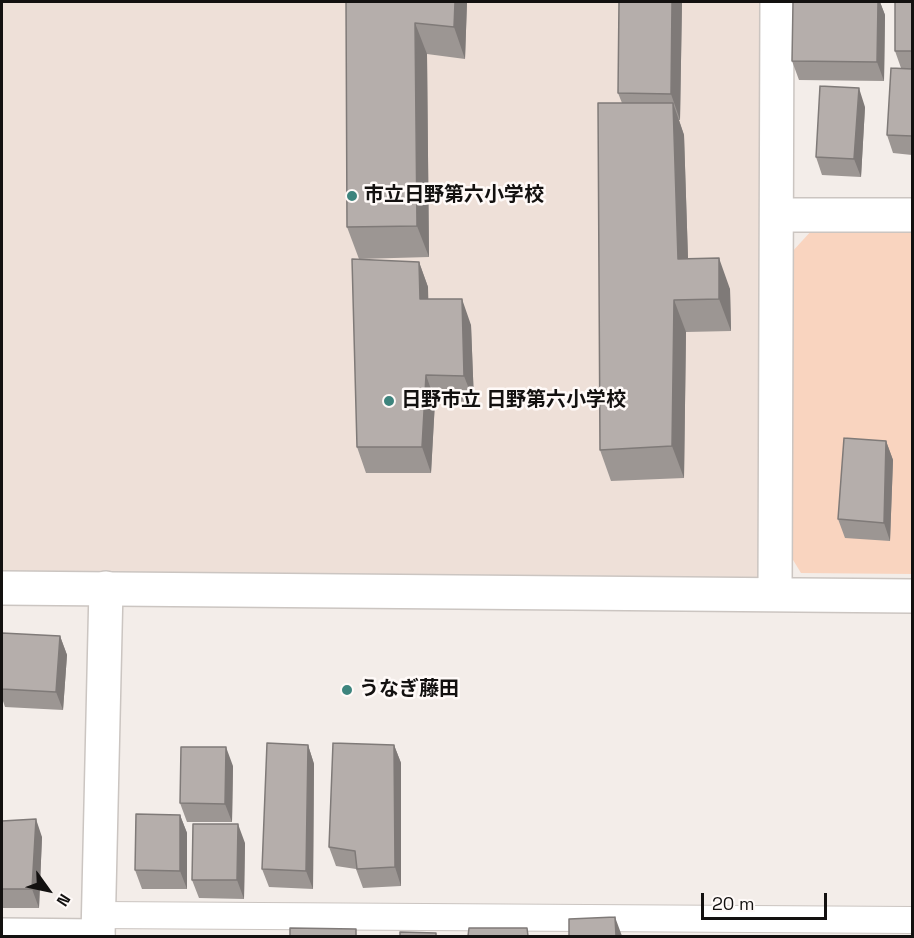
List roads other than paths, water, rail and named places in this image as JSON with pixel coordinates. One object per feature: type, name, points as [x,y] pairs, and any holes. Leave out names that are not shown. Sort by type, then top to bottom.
[{"type":"street","points":[[775,594],[777,2]]},
{"type":"street","points":[[777,215],[912,215]]},
{"type":"street","points":[[2,588],[912,596]]},
{"type":"street","points":[[2,935],[98,929],[106,588]]},
{"type":"lane","points":[[98,929],[912,920]]},
{"type":"place","name":"市立日野第六小学校","points":[[352,196]]},
{"type":"place","name":"日野市立 日野第六小学校","points":[[389,401]]},
{"type":"place","name":"うなぎ藤田","points":[[347,690]]}]
